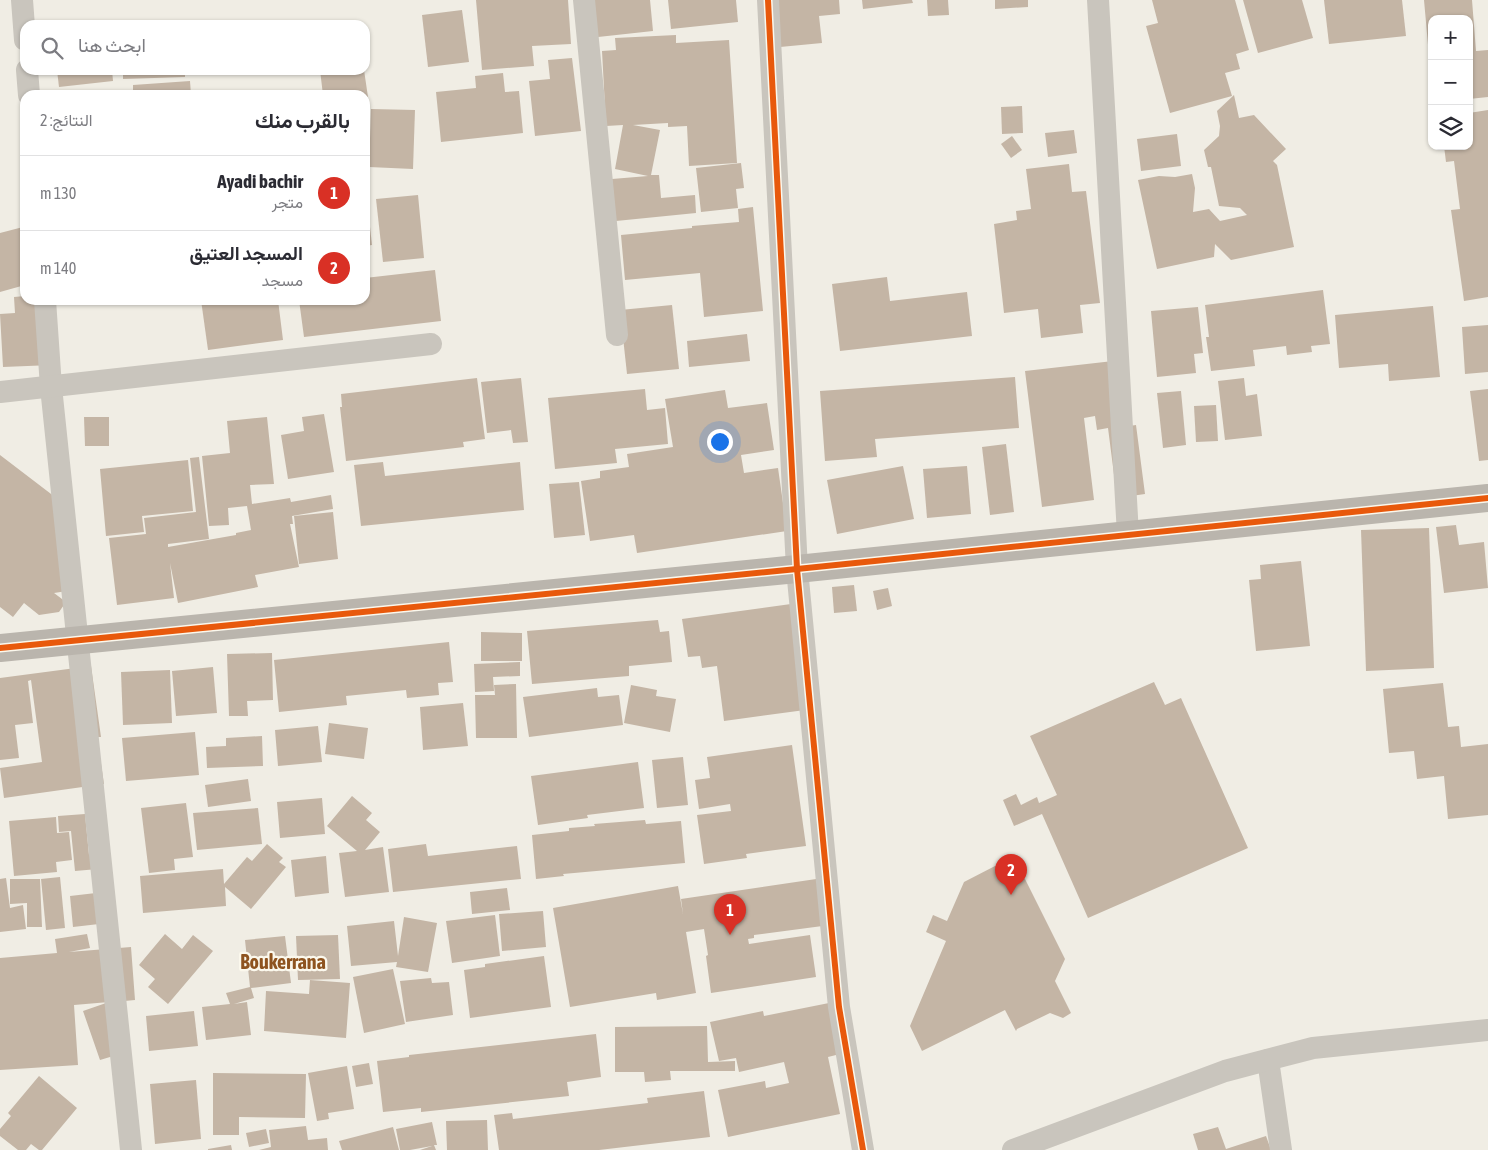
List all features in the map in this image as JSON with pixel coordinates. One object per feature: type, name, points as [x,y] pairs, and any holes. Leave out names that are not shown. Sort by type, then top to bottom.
[{"type":"street","points":[[22,0],[24,20]]},
{"type":"street","points":[[584,0],[617,335]]},
{"type":"street","points":[[768,0],[796,569],[839,1007],[863,1150]]},
{"type":"street","points":[[1098,0],[1128,535]]},
{"type":"street","points":[[27,75],[29,90]]},
{"type":"street","points":[[45,305],[51,387],[131,1150]]},
{"type":"street","points":[[0,392],[431,344]]},
{"type":"street","points":[[0,648],[1488,498]]},
{"type":"street","points":[[1013,1150],[1225,1072],[1313,1048],[1488,1030]]},
{"type":"street","points":[[1268,1060],[1281,1150]]},
{"type":"building","points":[[476,0],[568,0],[571,44],[532,46],[534,66],[482,70]]},
{"type":"building","points":[[594,0],[650,0],[653,31],[598,37]]},
{"type":"building","points":[[668,0],[736,0],[738,22],[671,29]]},
{"type":"building","points":[[775,0],[839,0],[840,14],[819,16],[822,43],[780,47]]},
{"type":"building","points":[[862,0],[912,0],[913,3],[863,9]]},
{"type":"building","points":[[927,0],[948,0],[949,15],[928,16]]},
{"type":"building","points":[[995,0],[1028,0],[1028,7],[995,9]]},
{"type":"building","points":[[1152,0],[1235,0],[1249,50],[1236,54],[1240,69],[1225,73],[1232,96],[1170,113],[1146,26],[1158,23]]},
{"type":"building","points":[[1243,0],[1302,0],[1313,38],[1258,53]]},
{"type":"building","points":[[1324,0],[1402,0],[1406,36],[1329,44]]},
{"type":"building","points":[[1424,0],[1472,0],[1476,51],[1488,50],[1488,97],[1473,99],[1473,15],[1428,15],[1428,45]]},
{"type":"building","points":[[462,10],[469,62],[428,67],[422,15]]},
{"type":"building","points":[[676,35],[676,43],[729,40],[737,163],[689,166],[687,126],[668,127],[668,123],[633,125],[660,130],[651,175],[659,175],[661,198],[695,195],[696,213],[616,221],[612,179],[648,176],[615,169],[623,125],[606,126],[602,51],[616,50],[615,38]]},
{"type":"building","points":[[572,58],[581,131],[535,136],[529,81],[550,79],[548,60]]},
{"type":"building","points":[[503,73],[505,92],[519,91],[523,133],[441,142],[436,92],[476,88],[475,76]]},
{"type":"building","points":[[58,75],[112,75],[113,81],[59,87]]},
{"type":"building","points":[[123,75],[185,75],[185,77],[123,79]]},
{"type":"building","points":[[321,75],[365,75],[367,90],[322,90]]},
{"type":"building","points":[[190,81],[191,90],[133,90],[133,85]]},
{"type":"building","points":[[1234,95],[1239,118],[1254,115],[1286,149],[1273,161],[1277,165],[1294,247],[1231,260],[1215,244],[1214,257],[1157,269],[1138,180],[1159,176],[1175,177],[1192,174],[1195,188],[1193,212],[1209,209],[1220,221],[1247,215],[1240,208],[1219,206],[1211,167],[1208,167],[1204,150],[1219,136],[1220,126],[1217,111]]},
{"type":"building","points":[[1022,106],[1023,133],[1002,134],[1001,107]]},
{"type":"building","points":[[371,109],[415,110],[413,169],[370,167]]},
{"type":"building","points":[[1488,110],[1488,297],[1464,301],[1451,210],[1460,209],[1454,161],[1446,162],[1444,150],[1473,150],[1473,112]]},
{"type":"building","points":[[1074,130],[1077,153],[1048,157],[1045,133]]},
{"type":"building","points":[[1177,134],[1181,166],[1141,171],[1137,139]]},
{"type":"building","points":[[1012,136],[1022,150],[1011,158],[1001,144]]},
{"type":"building","points":[[741,163],[744,188],[736,189],[738,208],[701,212],[696,168]]},
{"type":"building","points":[[1069,164],[1072,192],[1086,191],[1100,303],[1080,305],[1083,333],[1041,338],[1038,309],[1004,313],[994,224],[1017,220],[1016,211],[1031,209],[1026,169]]},
{"type":"building","points":[[418,195],[424,258],[383,262],[376,199]]},
{"type":"building","points":[[753,207],[763,311],[704,317],[700,273],[625,280],[621,235],[739,222],[738,209]]},
{"type":"building","points":[[370,227],[372,245],[370,245]]},
{"type":"building","points":[[20,228],[20,286],[0,292],[0,233]]},
{"type":"building","points":[[435,270],[441,321],[304,337],[300,305],[370,305],[370,277]]},
{"type":"building","points":[[887,277],[890,301],[967,292],[972,336],[840,351],[832,284]]},
{"type":"building","points":[[1323,290],[1330,344],[1311,346],[1312,352],[1287,355],[1286,346],[1253,350],[1255,366],[1211,371],[1206,337],[1209,337],[1205,305]]},
{"type":"building","points":[[20,296],[20,305],[49,305],[52,365],[3,367],[0,314],[15,313],[14,297]]},
{"type":"building","points":[[202,305],[279,305],[283,340],[208,350]]},
{"type":"building","points":[[672,305],[679,369],[627,374],[620,310]]},
{"type":"building","points":[[1433,306],[1440,377],[1389,381],[1388,364],[1339,368],[1335,315]]},
{"type":"building","points":[[1198,307],[1203,353],[1194,354],[1196,373],[1157,377],[1151,311]]},
{"type":"building","points":[[1488,325],[1488,372],[1465,374],[1462,327]]},
{"type":"building","points":[[747,334],[750,361],[689,367],[687,341]]},
{"type":"building","points":[[1122,360],[1123,427],[1136,425],[1145,494],[1117,498],[1108,428],[1097,430],[1095,416],[1084,418],[1094,500],[1042,507],[1025,371]]},
{"type":"building","points":[[1015,377],[1019,428],[875,439],[877,457],[825,461],[820,391]]},
{"type":"building","points":[[477,378],[485,439],[463,442],[464,447],[346,461],[340,407],[342,407],[341,394]]},
{"type":"building","points":[[521,378],[528,442],[513,443],[511,430],[487,433],[481,382]]},
{"type":"building","points":[[1244,378],[1246,396],[1257,394],[1262,436],[1225,440],[1218,381]]},
{"type":"building","points":[[645,389],[647,410],[665,408],[668,444],[615,449],[617,463],[555,469],[548,398]]},
{"type":"building","points":[[1488,389],[1488,460],[1479,461],[1470,391]]},
{"type":"building","points":[[725,390],[728,408],[767,403],[774,450],[741,455],[744,473],[778,468],[787,531],[637,553],[634,535],[590,541],[581,481],[600,478],[600,471],[629,467],[627,454],[673,447],[665,399]]},
{"type":"building","points":[[1181,391],[1186,445],[1163,448],[1157,393]]},
{"type":"building","points":[[1216,405],[1218,441],[1196,442],[1194,406]]},
{"type":"building","points":[[324,414],[334,472],[288,479],[281,435],[304,431],[302,417]]},
{"type":"building","points":[[84,417],[109,417],[109,446],[85,446]]},
{"type":"building","points":[[267,417],[274,484],[250,485],[252,504],[290,498],[291,502],[331,495],[333,509],[292,516],[293,524],[290,524],[299,567],[255,575],[258,587],[178,603],[170,563],[174,598],[117,605],[109,538],[146,534],[144,518],[196,512],[190,458],[199,457],[209,539],[168,544],[168,547],[236,535],[236,533],[251,530],[247,506],[228,508],[229,525],[209,526],[202,456],[230,453],[227,421]]},
{"type":"building","points":[[1006,444],[1014,512],[990,515],[982,447]]},
{"type":"building","points":[[0,455],[55,497],[67,591],[54,593],[66,602],[59,612],[39,615],[24,603],[13,617],[0,607]]},
{"type":"building","points":[[188,460],[193,511],[142,516],[144,532],[106,536],[100,469]]},
{"type":"building","points":[[383,462],[385,476],[520,462],[524,510],[361,526],[354,465]]},
{"type":"building","points":[[903,466],[914,519],[837,534],[827,480]]},
{"type":"building","points":[[967,466],[971,514],[927,518],[923,469]]},
{"type":"building","points":[[579,482],[585,535],[554,538],[549,484]]},
{"type":"building","points":[[333,512],[338,559],[299,564],[294,516]]},
{"type":"building","points":[[1456,525],[1459,545],[1484,542],[1488,588],[1444,593],[1436,527]]},
{"type":"building","points":[[1429,528],[1434,668],[1366,671],[1361,530]]},
{"type":"building","points":[[1301,561],[1310,646],[1256,651],[1249,580],[1261,579],[1260,565]]},
{"type":"building","points":[[854,585],[857,611],[834,613],[832,587]]},
{"type":"building","points":[[888,588],[892,606],[877,610],[873,591]]},
{"type":"building","points":[[791,604],[805,710],[724,721],[717,666],[702,668],[700,656],[688,657],[682,619]]},
{"type":"building","points":[[658,620],[660,632],[669,631],[672,662],[629,666],[629,676],[532,684],[527,631]]},
{"type":"building","points":[[481,632],[522,633],[522,661],[481,661]]},
{"type":"building","points":[[449,642],[453,682],[438,683],[439,695],[407,698],[406,690],[346,696],[347,705],[279,712],[274,660]]},
{"type":"building","points":[[272,653],[273,700],[247,701],[248,716],[229,716],[227,654]]},
{"type":"building","points":[[520,662],[520,676],[493,677],[494,691],[475,692],[474,664]]},
{"type":"building","points":[[91,666],[101,737],[97,737],[104,784],[4,798],[0,768],[42,762],[31,680],[28,681],[33,723],[15,725],[19,758],[0,760],[0,678]]},
{"type":"building","points":[[213,667],[217,713],[176,716],[172,671]]},
{"type":"building","points":[[170,670],[172,723],[123,725],[121,672]]},
{"type":"building","points":[[1154,682],[1165,705],[1181,698],[1248,848],[1088,918],[1042,814],[1014,826],[1003,800],[1016,794],[1021,805],[1037,797],[1039,803],[1057,795],[1030,736]]},
{"type":"building","points":[[1443,683],[1448,727],[1459,726],[1461,747],[1488,744],[1488,815],[1448,819],[1444,776],[1417,779],[1414,751],[1389,753],[1383,689]]},
{"type":"building","points":[[516,684],[517,738],[476,738],[475,695],[495,695],[494,685]]},
{"type":"building","points":[[631,685],[657,690],[656,696],[676,699],[670,732],[624,723]]},
{"type":"building","points":[[597,688],[598,697],[619,695],[623,725],[529,737],[523,697]]},
{"type":"building","points":[[463,703],[468,746],[423,750],[420,707]]},
{"type":"building","points":[[329,723],[368,728],[364,759],[325,754]]},
{"type":"building","points":[[318,726],[322,762],[278,766],[275,730]]},
{"type":"building","points":[[195,732],[199,775],[126,781],[122,738]]},
{"type":"building","points":[[262,736],[263,766],[207,768],[206,747],[226,746],[226,738]]},
{"type":"building","points":[[792,745],[806,846],[746,854],[747,858],[704,864],[697,815],[731,811],[730,804],[699,809],[695,780],[710,778],[707,757]]},
{"type":"building","points":[[683,757],[688,805],[657,808],[652,760]]},
{"type":"building","points":[[638,762],[644,808],[587,815],[588,818],[538,825],[531,776]]},
{"type":"building","points":[[248,779],[251,801],[208,807],[205,785]]},
{"type":"building","points":[[352,796],[372,813],[366,820],[380,832],[365,850],[383,847],[389,892],[345,897],[339,853],[357,851],[327,826]]},
{"type":"building","points":[[322,798],[325,834],[280,838],[277,802]]},
{"type":"building","points":[[186,803],[193,857],[174,859],[175,870],[149,873],[141,808]]},
{"type":"building","points":[[258,808],[262,844],[197,850],[193,813]]},
{"type":"building","points":[[85,814],[89,855],[97,855],[98,869],[75,871],[71,831],[59,832],[58,816]]},
{"type":"building","points":[[56,817],[57,833],[69,832],[72,860],[56,862],[57,872],[14,876],[9,821]]},
{"type":"building","points":[[645,820],[646,824],[681,821],[685,863],[563,874],[564,876],[536,879],[532,835],[569,831],[569,828],[595,826],[594,824]]},
{"type":"building","points":[[267,844],[283,858],[279,862],[286,867],[251,909],[225,887],[226,906],[143,913],[140,876],[223,869],[224,884],[247,857],[252,861]]},
{"type":"building","points":[[426,844],[428,856],[517,846],[521,879],[393,892],[388,849]]},
{"type":"building","points":[[326,856],[329,893],[295,897],[291,860]]},
{"type":"building","points":[[995,866],[1025,879],[1065,959],[1055,981],[1071,1013],[1063,1018],[1050,1013],[1016,1031],[1005,1010],[922,1051],[910,1026],[946,941],[926,932],[933,915],[947,921],[964,882]]},
{"type":"building","points":[[60,877],[65,928],[46,930],[41,879]]},
{"type":"building","points":[[6,878],[10,908],[23,905],[26,929],[0,932],[0,879]]},
{"type":"building","points":[[823,878],[830,925],[754,935],[754,938],[748,939],[749,944],[810,935],[816,977],[711,993],[704,929],[686,932],[696,993],[657,1000],[656,993],[570,1007],[553,908],[678,886],[683,914],[681,899]]},
{"type":"building","points":[[10,879],[40,879],[42,927],[27,927],[27,903],[10,904]]},
{"type":"building","points":[[507,888],[510,910],[472,914],[470,892]]},
{"type":"building","points":[[96,893],[99,924],[73,927],[70,896]]},
{"type":"building","points":[[543,911],[546,947],[502,951],[499,914]]},
{"type":"building","points":[[495,915],[500,956],[452,963],[446,921]]},
{"type":"building","points":[[404,917],[437,923],[428,972],[396,967],[397,962],[351,966],[347,926],[394,921],[398,956]]},
{"type":"building","points":[[87,934],[90,948],[69,952],[131,947],[135,1000],[114,1002],[130,1051],[100,1060],[83,1011],[109,1002],[74,1005],[78,1065],[0,1070],[0,958],[57,953],[55,939]]},
{"type":"building","points":[[165,934],[182,949],[193,935],[213,951],[168,1004],[148,987],[155,979],[139,965]]},
{"type":"building","points":[[338,935],[340,979],[298,980],[296,936]]},
{"type":"building","points":[[285,936],[291,983],[251,988],[254,998],[234,1004],[247,1002],[251,1035],[206,1040],[202,1007],[230,1004],[226,993],[250,987],[245,940]]},
{"type":"building","points":[[544,956],[551,1007],[470,1018],[464,970],[485,967],[485,964]]},
{"type":"building","points":[[393,969],[405,1024],[364,1033],[353,977]]},
{"type":"building","points":[[431,978],[432,983],[449,982],[453,1015],[406,1022],[400,981]]},
{"type":"building","points":[[310,980],[350,983],[346,1038],[264,1031],[266,991],[309,994]]},
{"type":"building","points":[[829,1003],[840,1054],[828,1057],[840,1114],[728,1137],[718,1090],[765,1081],[766,1088],[789,1083],[784,1062],[739,1072],[736,1058],[719,1061],[710,1022],[763,1011],[764,1016]]},
{"type":"building","points":[[194,1011],[198,1046],[149,1051],[146,1016]]},
{"type":"building","points":[[707,1026],[708,1062],[735,1061],[735,1071],[670,1071],[671,1080],[645,1082],[644,1072],[615,1072],[615,1027]]},
{"type":"building","points":[[596,1034],[601,1077],[567,1082],[569,1096],[421,1112],[421,1108],[383,1112],[377,1061],[409,1057],[409,1055]]},
{"type":"building","points":[[369,1063],[373,1084],[356,1087],[352,1066]]},
{"type":"building","points":[[347,1066],[354,1109],[328,1113],[329,1119],[317,1121],[308,1073]]},
{"type":"building","points":[[213,1073],[306,1074],[305,1118],[239,1117],[239,1135],[213,1135]]},
{"type":"building","points":[[39,1076],[77,1108],[42,1150],[31,1144],[26,1150],[18,1150],[0,1136],[0,1129],[11,1116],[8,1113]]},
{"type":"building","points":[[196,1080],[201,1139],[155,1144],[150,1084]]},
{"type":"building","points":[[704,1091],[710,1137],[599,1150],[499,1150],[494,1115],[512,1113],[513,1119],[648,1103],[647,1098]]},
{"type":"building","points":[[487,1120],[488,1150],[447,1150],[446,1121]]},
{"type":"building","points":[[432,1122],[437,1145],[434,1145],[436,1150],[420,1150],[432,1146],[400,1150],[396,1129]]},
{"type":"building","points":[[306,1126],[308,1140],[327,1138],[328,1150],[259,1150],[271,1147],[269,1130]]},
{"type":"building","points":[[393,1127],[399,1150],[342,1150],[339,1141]]},
{"type":"building","points":[[1218,1127],[1226,1149],[1266,1136],[1271,1150],[1198,1150],[1193,1134]]},
{"type":"building","points":[[266,1129],[269,1143],[249,1147],[246,1133]]},
{"type":"building","points":[[231,1145],[232,1150],[208,1150],[208,1149]]},
{"type":"cycle path","points":[[768,0],[797,569],[839,1007],[863,1150]]},
{"type":"cycle path","points":[[0,648],[1488,498]]},
{"type":"place","name":"المسجد العتيق","points":[[1011,895]]},
{"type":"place","name":"Ayadi bachir","points":[[730,935]]},
{"type":"district","name":"Boukerrana","points":[[283,962]]}]
